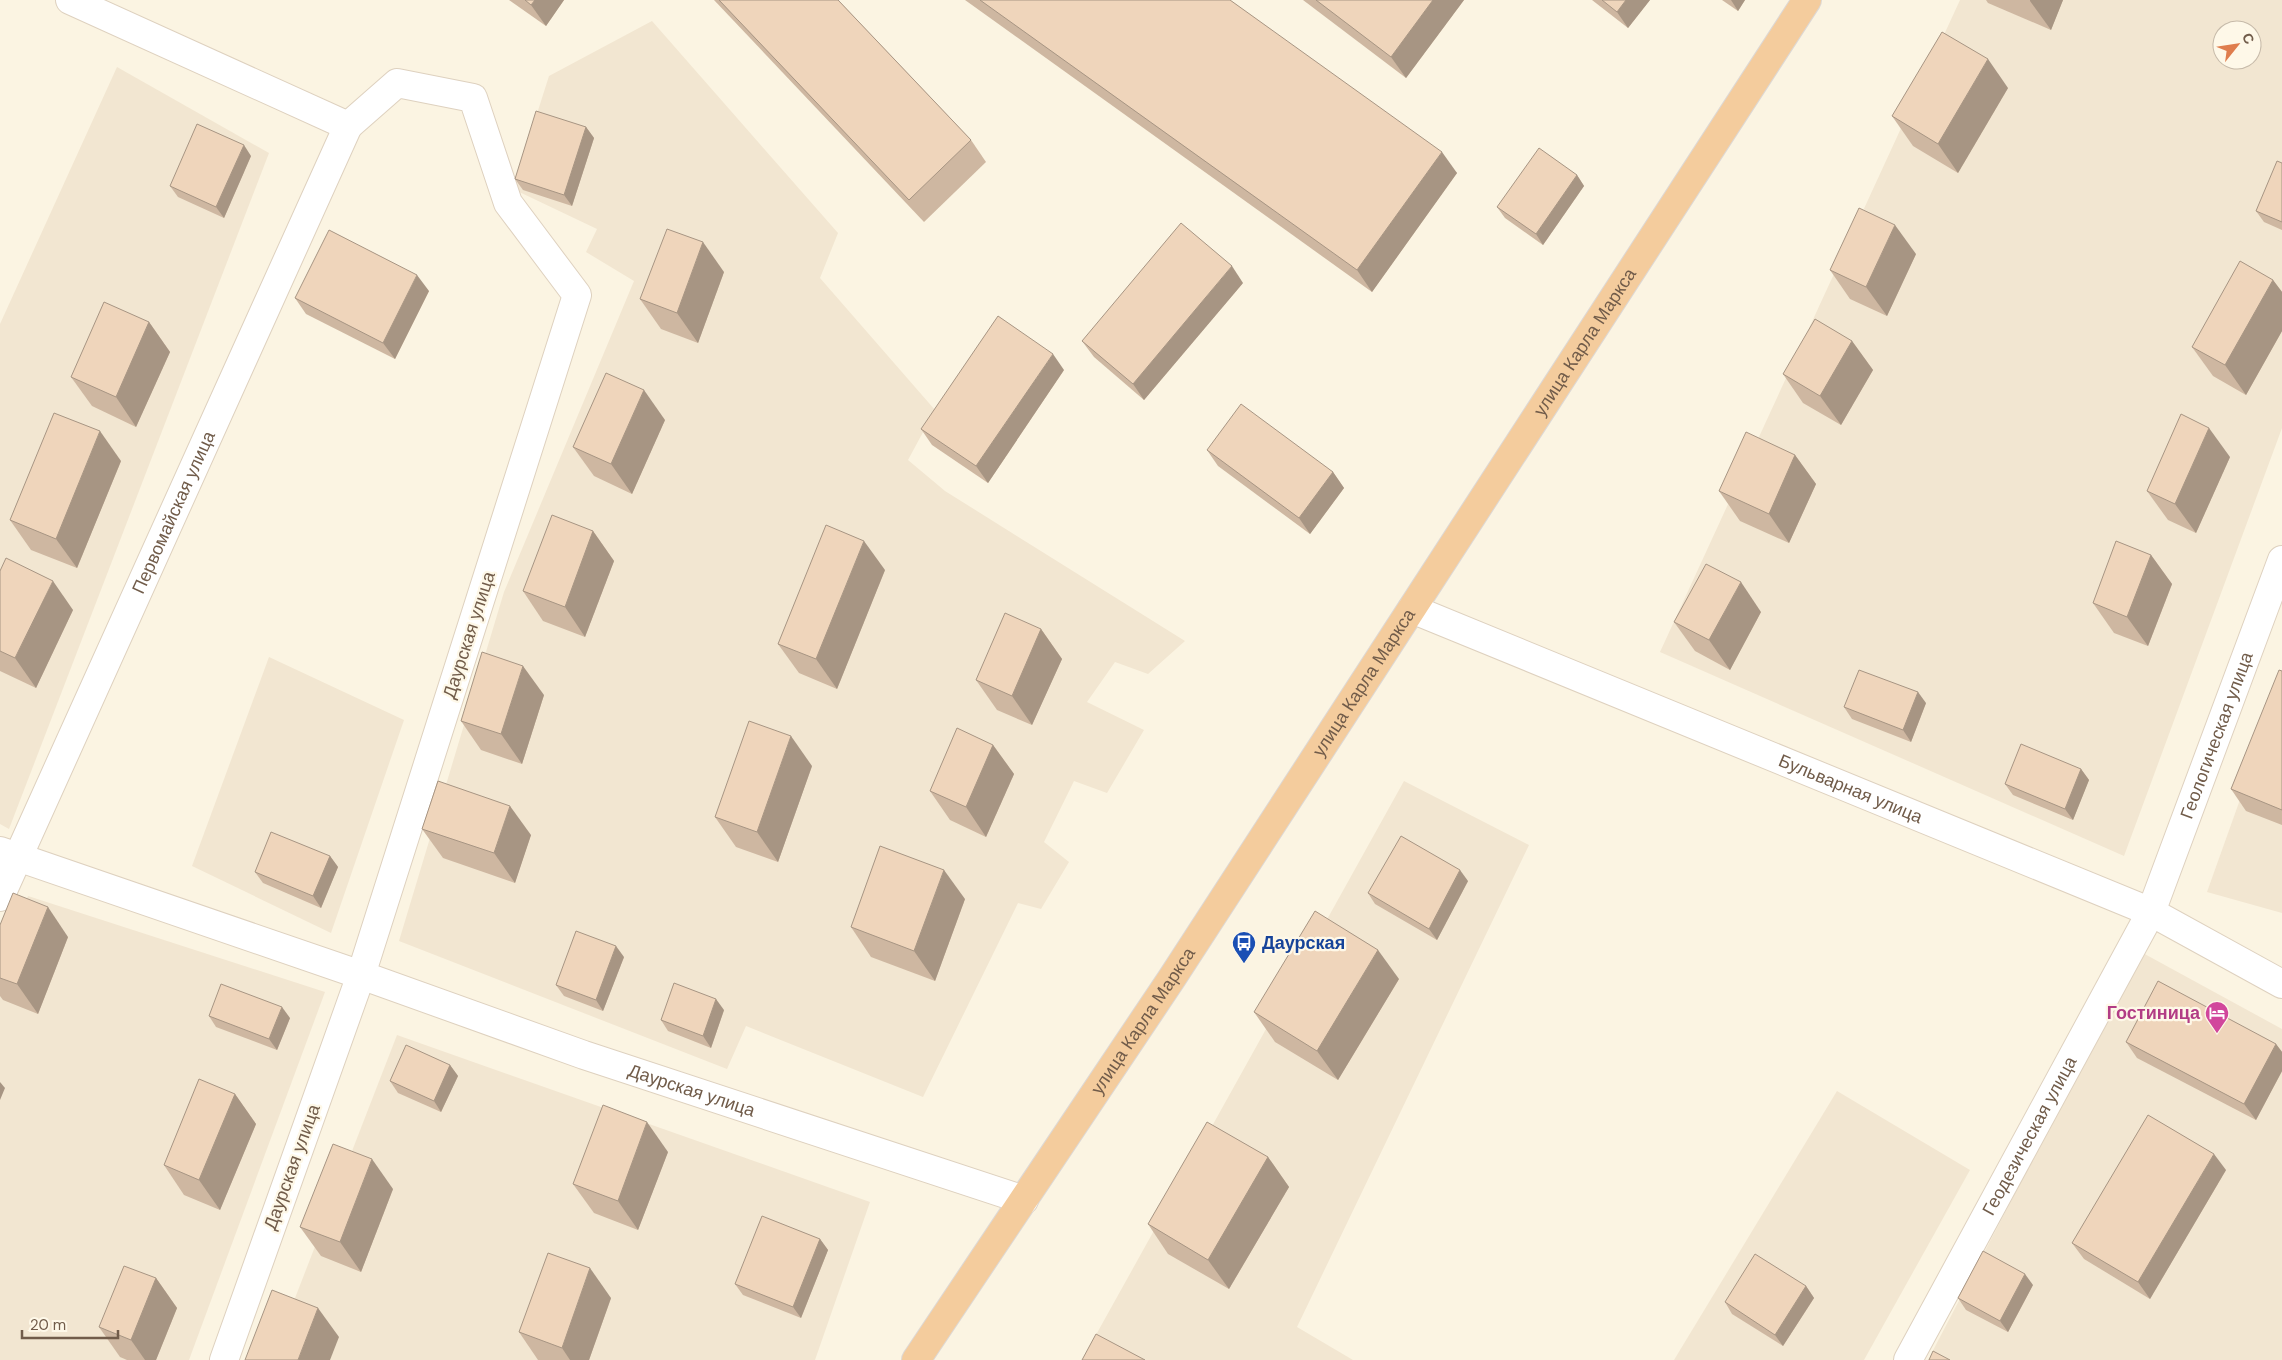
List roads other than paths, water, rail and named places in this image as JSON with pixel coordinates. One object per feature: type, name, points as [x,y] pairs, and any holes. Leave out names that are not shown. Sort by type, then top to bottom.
[{"type":"highway","name":"улица Карла Маркса","points":[[916,1360],[1172,978],[1807,0]]},
{"type":"street","points":[[70,0],[348,126]]},
{"type":"street","name":"Даурская улица","points":[[224,1360],[361,975],[577,295],[508,203],[472,98],[397,84],[348,126]]},
{"type":"street","name":"Первомайская улица","points":[[0,897],[8,855],[348,126]]},
{"type":"street","name":"Геологическая улица","points":[[2151,912],[2282,560]]},
{"type":"street","name":"Бульварная улица","points":[[1412,609],[2151,912],[2282,984]]},
{"type":"street","name":"Даурская улица","points":[[8,855],[361,975],[584,1055],[1024,1200]]},
{"type":"street","name":"Геодезическая улица","points":[[1908,1360],[2151,912]]},
{"type":"place","name":"Даурская","points":[[1244,964]]},
{"type":"place","name":"Гостиница","points":[[2217,1034]]}]
